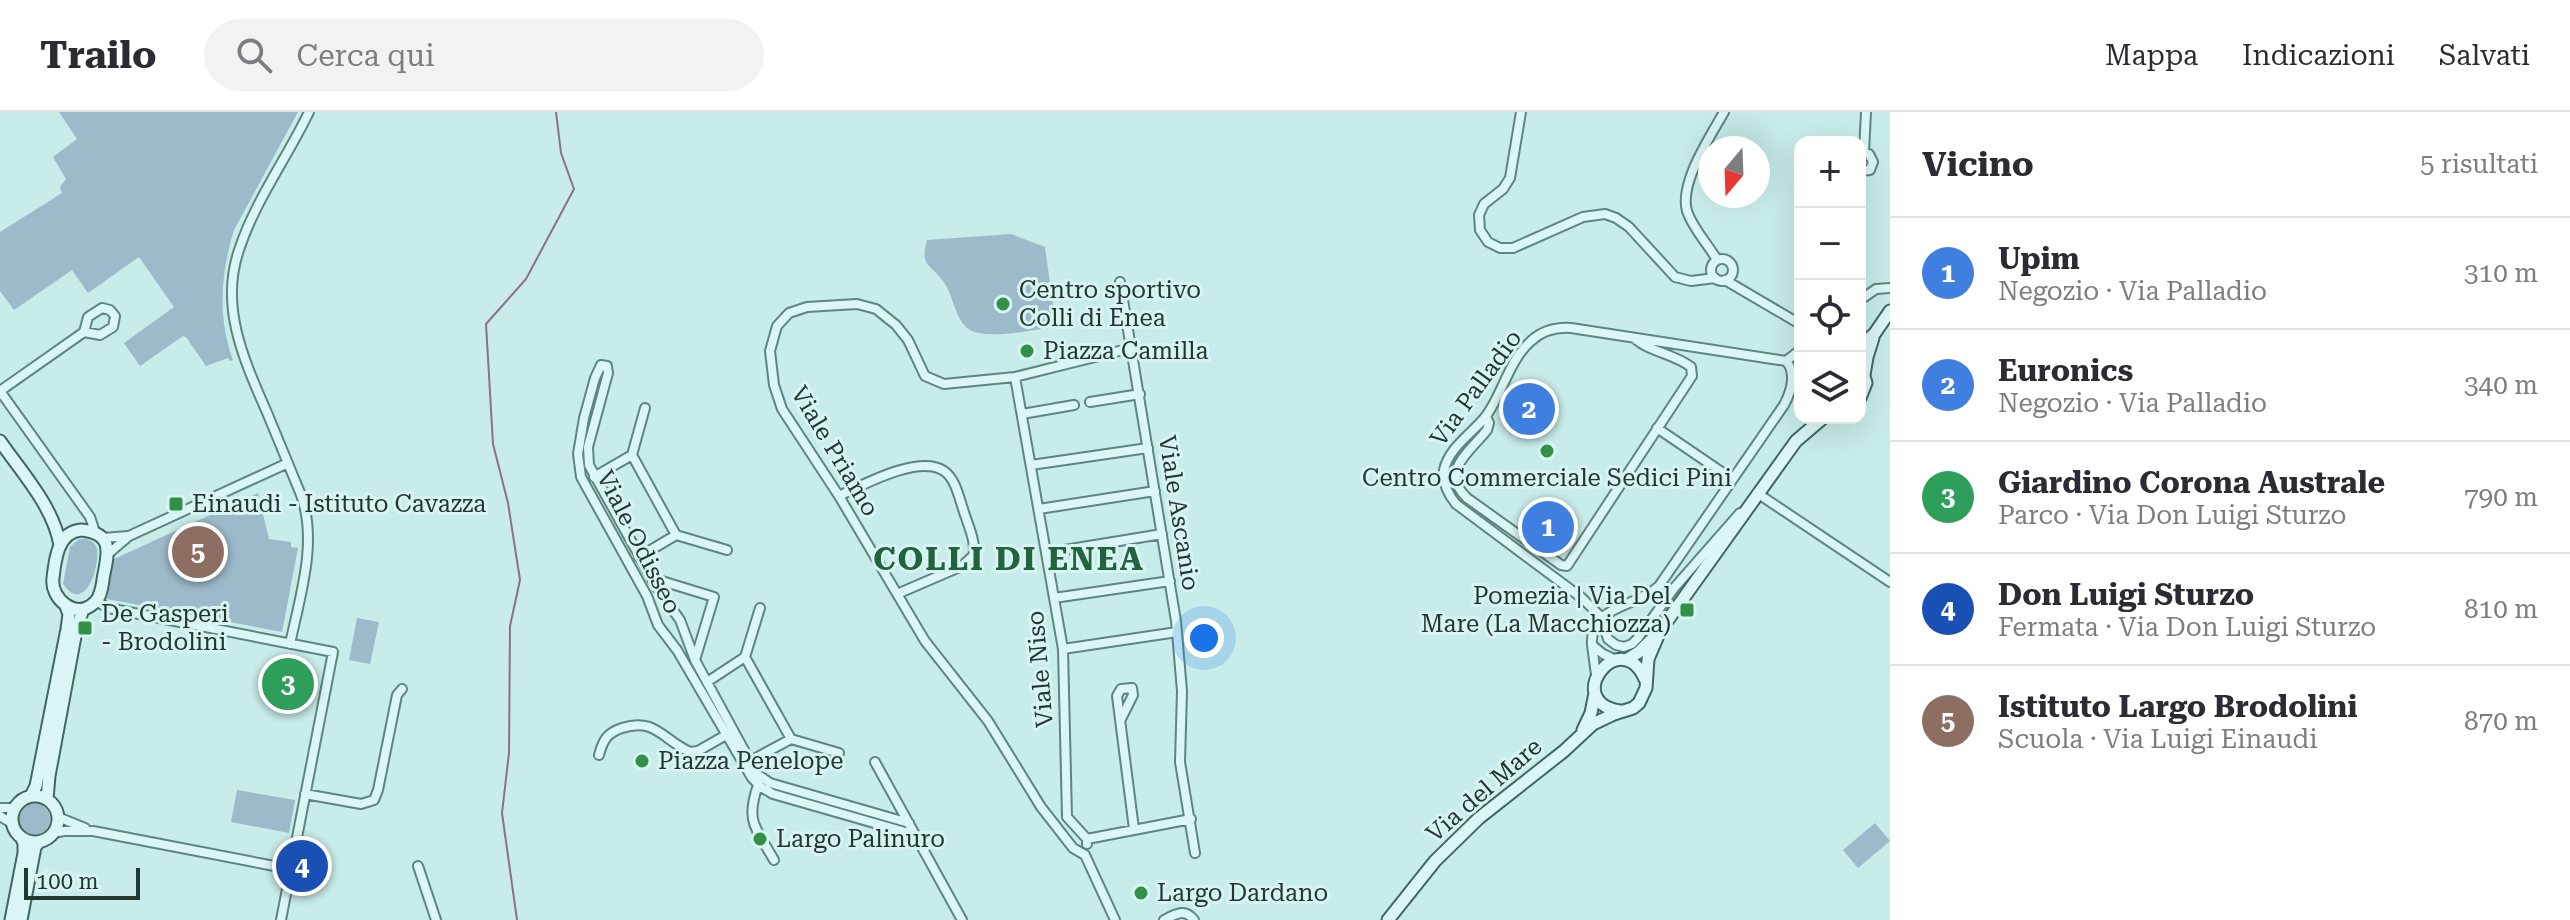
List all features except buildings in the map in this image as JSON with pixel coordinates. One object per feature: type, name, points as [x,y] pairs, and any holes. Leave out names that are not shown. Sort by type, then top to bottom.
[{"type":"street","points":[[290,644],[307,555],[308,525],[304,501],[243,359],[231,290],[243,240],[309,112]]},
{"type":"street","points":[[1521,112],[1510,178],[1480,212],[1479,227],[1486,240],[1500,248],[1516,247],[1583,217],[1605,214],[1629,227],[1675,277],[1691,281],[1723,279],[1733,269],[1725,259],[1717,260],[1711,267],[1711,273],[1723,279],[1794,321]]},
{"type":"street","points":[[1717,260],[1692,220],[1686,201],[1692,175],[1724,112]]},
{"type":"street","points":[[1864,136],[1866,112]]},
{"type":"street","points":[[1866,154],[1872,156],[1873,165],[1866,171]]},
{"type":"street","name":"Viale Ascanio","points":[[1120,282],[1177,632],[1182,691],[1180,762],[1195,853]]},
{"type":"street","points":[[1866,296],[1876,289],[1890,288]]},
{"type":"street","name":"Viale Priamo","points":[[1015,377],[954,384],[931,380],[920,369],[901,330],[878,310],[866,305],[807,307],[786,315],[777,326],[771,346],[775,390],[787,417],[839,496],[925,641],[988,721],[1054,824],[1073,848],[1085,855]]},
{"type":"street","points":[[1866,341],[1890,311]]},
{"type":"street","name":"Via Palladio","points":[[1748,505],[1675,587],[1632,644],[1622,647],[1612,643],[1605,635],[1601,617],[1578,594],[1469,514],[1449,495],[1444,476],[1448,458],[1486,416],[1522,351],[1543,332],[1566,328],[1792,364]]},
{"type":"street","points":[[84,332],[0,391],[93,524],[108,554]]},
{"type":"street","points":[[1866,360],[1875,333]]},
{"type":"street","points":[[1486,416],[1489,423],[1487,430],[1455,470],[1458,488],[1467,498],[1565,566],[1690,380],[1691,369],[1678,358],[1650,349],[1633,338]]},
{"type":"street","points":[[1015,377],[1131,348]]},
{"type":"street","points":[[1581,734],[1591,713],[1595,692],[1592,630],[1601,617],[1656,589],[1787,399],[1792,364]]},
{"type":"street","name":"Viale Odisseo","points":[[909,823],[803,798],[773,794],[758,785],[653,613],[647,596],[585,485],[578,461],[588,401],[598,369],[604,365],[608,373],[587,451],[594,477],[639,557],[680,620],[695,660],[759,776],[803,798],[916,835]]},
{"type":"street","name":"Viale Niso","points":[[1015,377],[1063,649],[1067,817]]},
{"type":"street","points":[[1090,402],[1140,394]]},
{"type":"street","points":[[1022,414],[1074,405]]},
{"type":"street","points":[[645,408],[632,455],[676,535],[727,550]]},
{"type":"street","name":"Via del Mare","points":[[1796,441],[1803,424]]},
{"type":"street","name":"Via del Mare","points":[[1596,676],[1608,663],[1639,652],[1660,631],[1796,441],[1816,424]]},
{"type":"street","points":[[1657,428],[1732,479]]},
{"type":"street","points":[[0,441],[49,512],[60,545]]},
{"type":"street","points":[[1031,465],[1148,448]]},
{"type":"street","points":[[594,477],[632,455]]},
{"type":"street","points":[[85,512],[85,523],[66,535],[60,545],[52,587],[56,597],[65,604],[83,609],[98,599],[108,554],[129,536],[288,463]]},
{"type":"street","points":[[839,496],[893,472],[910,468],[935,467],[949,476],[974,544],[973,556],[962,566],[897,594]]},
{"type":"street","points":[[1039,509],[1155,491]]},
{"type":"street","points":[[1757,493],[1890,582]]},
{"type":"street","points":[[49,512],[78,530],[99,535],[129,536]]},
{"type":"street","points":[[1046,553],[1162,534]]},
{"type":"street","points":[[639,557],[676,535]]},
{"type":"street","points":[[618,543],[628,537]]},
{"type":"street","points":[[652,578],[714,597],[695,660]]},
{"type":"street","points":[[1054,598],[1170,581]]},
{"type":"street","points":[[98,599],[106,607],[333,652],[281,920]]},
{"type":"street","points":[[31,796],[36,786],[67,629],[69,614],[65,604]]},
{"type":"street","points":[[653,613],[659,605],[670,604]]},
{"type":"street","points":[[707,682],[745,657],[760,608]]},
{"type":"street","points":[[47,799],[72,653],[83,609]]},
{"type":"street","points":[[668,638],[677,638],[684,631]]},
{"type":"street","name":"Via del Mare","points":[[1388,920],[1429,868],[1467,829],[1600,720],[1639,703],[1646,688],[1649,655],[1660,631]]},
{"type":"street","points":[[1063,649],[1177,632]]},
{"type":"street","points":[[1592,645],[1603,654],[1638,667],[1645,679]]},
{"type":"street","points":[[745,657],[791,739],[839,753]]},
{"type":"street","points":[[305,794],[361,804],[374,800],[397,695],[402,689]]},
{"type":"street","points":[[1595,692],[1604,706],[1620,712]]},
{"type":"street","points":[[1121,719],[1134,829]]},
{"type":"street","points":[[599,755],[609,734],[638,724],[650,726],[690,752],[698,751],[726,735]]},
{"type":"street","points":[[750,761],[791,739]]},
{"type":"street","points":[[875,762],[962,920]]},
{"type":"street","points":[[758,785],[751,817],[774,860]]},
{"type":"street","points":[[13,824],[15,808],[20,801],[31,796],[47,799],[56,808],[58,826],[35,847],[21,920]]},
{"type":"street","points":[[0,808],[15,808]]},
{"type":"street","points":[[0,816],[13,824],[24,843],[11,920]]},
{"type":"street","points":[[58,817],[93,831],[290,869]]},
{"type":"street","points":[[1054,824],[1067,817],[1087,839],[1085,855],[1115,920]]},
{"type":"street","points":[[1087,839],[1191,819]]},
{"type":"street","points":[[53,833],[93,831]]},
{"type":"street","points":[[21,837],[39,842]]},
{"type":"street","points":[[418,866],[436,920]]},
{"type":"street","points":[[1164,920],[1181,912],[1189,914],[1194,920]]},
{"type":"shaded area","points":[[59,112],[298,112],[234,230],[223,295],[225,328],[233,360],[228,358],[206,366],[183,336],[140,366],[124,343],[174,307],[139,257],[88,293],[72,270],[14,310],[0,291],[0,232],[62,193],[60,187],[66,179],[53,157],[77,139]]},
{"type":"shaded area","name":"Centro sportivo Colli di Enea","points":[[1011,234],[1045,247],[1056,327],[995,334],[972,331],[961,321],[946,286],[925,260],[927,240]]},
{"type":"shaded area","points":[[258,493],[269,539],[291,542],[291,547],[298,548],[282,632],[107,599],[114,559]]},
{"type":"shaded area","points":[[79,539],[93,542],[97,562],[91,582],[79,594],[72,593],[63,584],[70,547]]},
{"type":"shaded area","points":[[357,618],[379,622],[370,664],[349,660]]},
{"type":"shaded area","points":[[262,671],[317,682],[314,698],[307,703],[281,698],[279,691],[259,687]]},
{"type":"shaded area","points":[[237,790],[295,800],[289,833],[231,822]]},
{"type":"shaded area","points":[[34,803],[45,808],[50,819],[45,830],[34,835],[23,830],[18,819],[23,808]]},
{"type":"shaded area","points":[[1875,823],[1890,841],[1858,868],[1843,850]]},
{"type":"waterway","points":[[517,920],[502,813],[509,753],[510,626],[520,580],[508,503],[493,444],[486,324],[526,279],[574,189],[561,153],[556,112]]},
{"type":"place","name":"Centro sportivo Colli di Enea","points":[[1003,304]]},
{"type":"place","name":"Piazza Camilla","points":[[1027,351]]},
{"type":"place","name":"Euronics","points":[[1529,409]]},
{"type":"place","name":"Centro Commerciale Sedici Pini","points":[[1547,451]]},
{"type":"place","name":"Einaudi - Istituto Cavazza","points":[[176,504]]},
{"type":"place","name":"Upim","points":[[1548,527]]},
{"type":"place","name":"Istituto Largo Brodolini","points":[[198,552]]},
{"type":"place","name":"Pomezia | Via Del Mare (La Macchiozza)","points":[[1687,610]]},
{"type":"place","name":"De Gasperi - Brodolini","points":[[85,628]]},
{"type":"place","name":"Giardino Corona Australe","points":[[288,684]]},
{"type":"place","name":"Piazza Penelope","points":[[642,761]]},
{"type":"place","name":"Largo Palinuro","points":[[760,839]]},
{"type":"place","name":"Don Luigi Sturzo","points":[[302,866]]},
{"type":"place","name":"Largo Dardano","points":[[1141,893]]},
{"type":"district","name":"COLLI DI ENEA","points":[[1009,559]]}]
